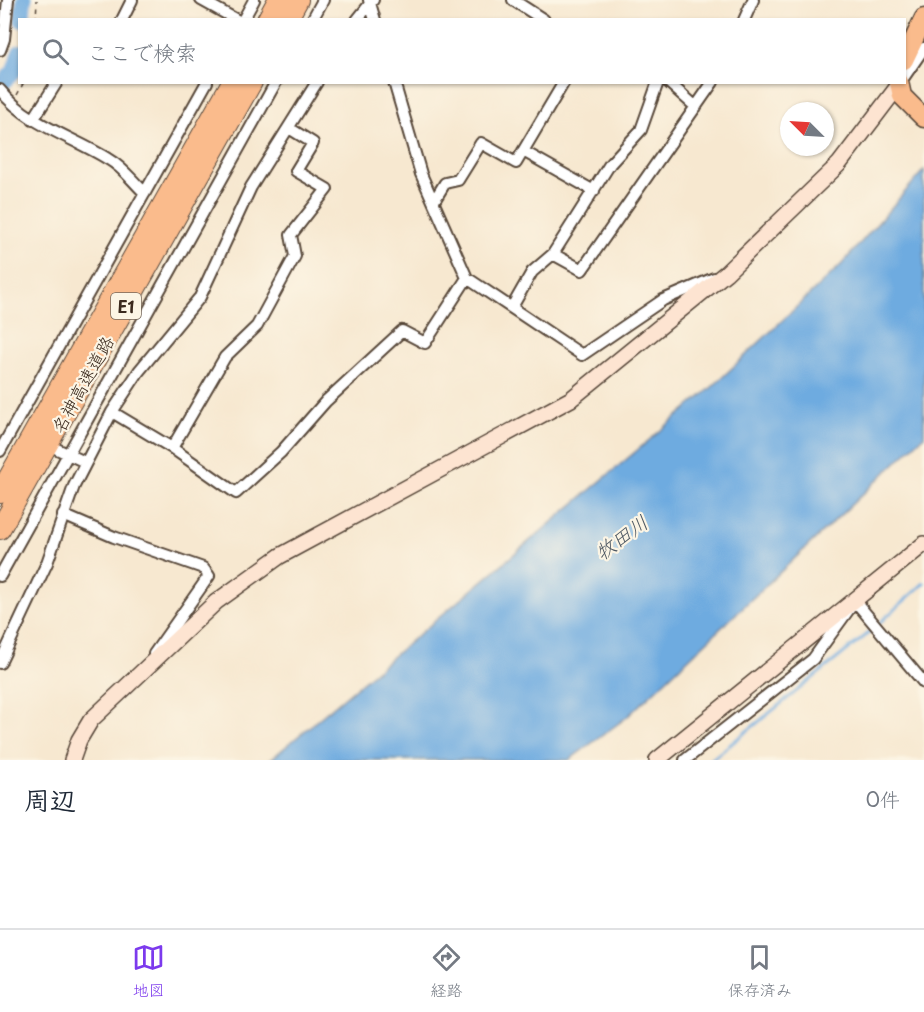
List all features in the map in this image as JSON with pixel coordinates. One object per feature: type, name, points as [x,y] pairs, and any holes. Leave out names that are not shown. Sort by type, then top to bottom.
[{"type":"highway","points":[[268,18],[278,0]]},
{"type":"highway","points":[[288,18],[298,0]]},
{"type":"highway","name":"名神高速道路","points":[[0,493],[231,84]]},
{"type":"highway","name":"名神高速道路","points":[[0,529],[251,84]]},
{"type":"main road","points":[[906,56],[924,18]]},
{"type":"main road","points":[[901,84],[902,96],[924,118]]},
{"type":"street","points":[[0,50],[4,39],[8,0]]},
{"type":"street","points":[[123,18],[132,0]]},
{"type":"street","points":[[201,0],[233,18]]},
{"type":"street","points":[[244,18],[254,0]]},
{"type":"street","points":[[313,18],[323,0]]},
{"type":"street","points":[[513,0],[541,18]]},
{"type":"street","points":[[745,18],[753,0]]},
{"type":"street","points":[[358,18],[371,1]]},
{"type":"street","points":[[371,1],[375,18]]},
{"type":"street","points":[[906,75],[924,48]]},
{"type":"street","points":[[33,120],[56,84]]},
{"type":"street","points":[[0,451],[206,84]]},
{"type":"street","points":[[0,576],[62,452],[209,203],[275,84]]},
{"type":"street","points":[[0,663],[47,564],[63,515],[85,462],[112,412],[139,371],[200,297],[251,187],[316,84]]},
{"type":"street","points":[[395,84],[421,174],[467,278],[582,355],[663,300],[726,273]]},
{"type":"street","points":[[434,201],[445,183],[458,180],[482,143],[516,163],[563,84]]},
{"type":"street","points":[[512,307],[532,272],[553,254],[610,164],[641,130],[657,84]]},
{"type":"street","points":[[670,84],[696,107]]},
{"type":"street","points":[[553,254],[582,270],[712,84]]},
{"type":"street","points":[[72,760],[79,740],[91,720],[216,602],[280,556],[571,399],[726,273],[839,164],[899,84]]},
{"type":"street","points":[[4,95],[33,120],[107,158],[126,171],[145,193]]},
{"type":"street","points":[[172,448],[225,357],[258,326],[295,256],[291,235],[327,189],[296,171],[313,143],[289,128]]},
{"type":"street","points":[[523,151],[594,191]]},
{"type":"street","points":[[157,171],[168,178]]},
{"type":"street","points":[[198,196],[209,203]]},
{"type":"street","points":[[112,412],[172,448],[236,493],[281,452],[326,401],[402,331],[425,343],[467,278]]},
{"type":"street","points":[[15,424],[26,430]]},
{"type":"street","points":[[62,452],[85,462]]},
{"type":"street","points":[[63,515],[114,537],[203,568],[209,576],[152,660]]},
{"type":"street","points":[[657,760],[924,544]]},
{"type":"street","points":[[855,601],[924,683]]},
{"type":"street","points":[[685,760],[813,659],[855,601]]},
{"type":"path","points":[[36,18],[37,0]]},
{"type":"path","points":[[4,95],[17,96],[23,84]]},
{"type":"water","name":"牧田川","points":[[924,170],[924,436],[627,717],[569,760],[270,760],[711,388],[842,264]]},
{"type":"waterway","points":[[22,18],[24,0]]},
{"type":"waterway","points":[[0,86],[14,71],[18,58]]},
{"type":"waterway","points":[[711,760],[864,637],[924,583]]}]
